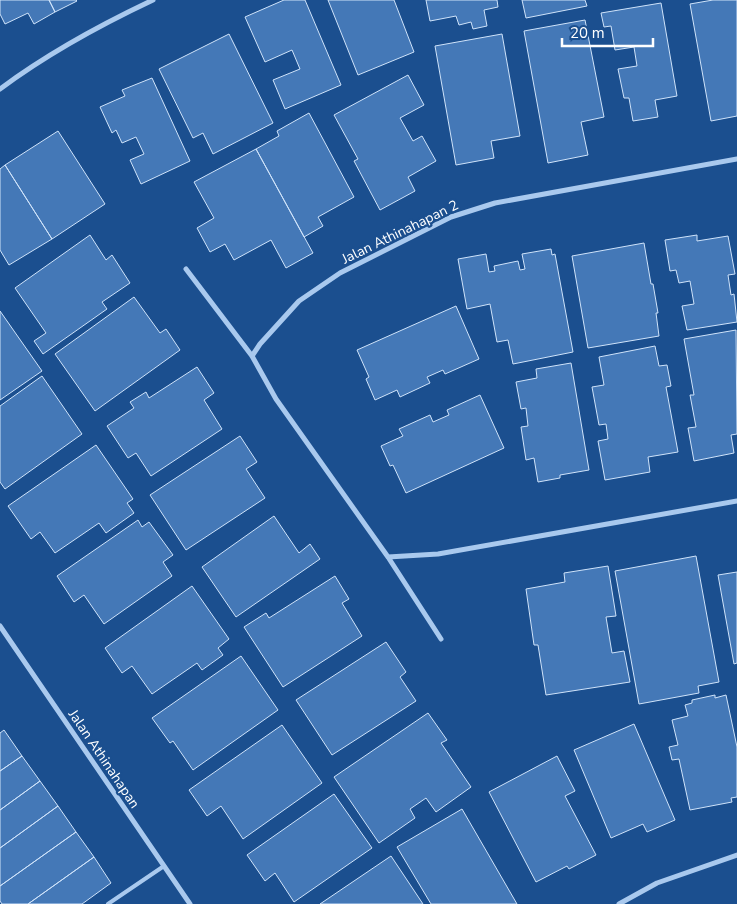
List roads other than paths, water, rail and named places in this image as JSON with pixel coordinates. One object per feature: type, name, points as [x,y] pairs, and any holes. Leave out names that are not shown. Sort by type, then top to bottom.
[{"type":"street","points":[[0,89],[41,62],[121,15],[153,0]]},
{"type":"street","name":"Jalan Athinahapan 2","points":[[252,356],[260,344],[299,301],[340,273],[451,217],[495,203],[737,159]]},
{"type":"street","points":[[186,269],[252,356],[276,399],[388,557],[441,639]]},
{"type":"street","points":[[388,557],[438,554],[737,501]]},
{"type":"street","name":"Jalan Athinahapan","points":[[0,626],[190,904]]},
{"type":"street","points":[[619,904],[657,883],[737,855]]},
{"type":"lane","points":[[108,904],[164,866]]}]
